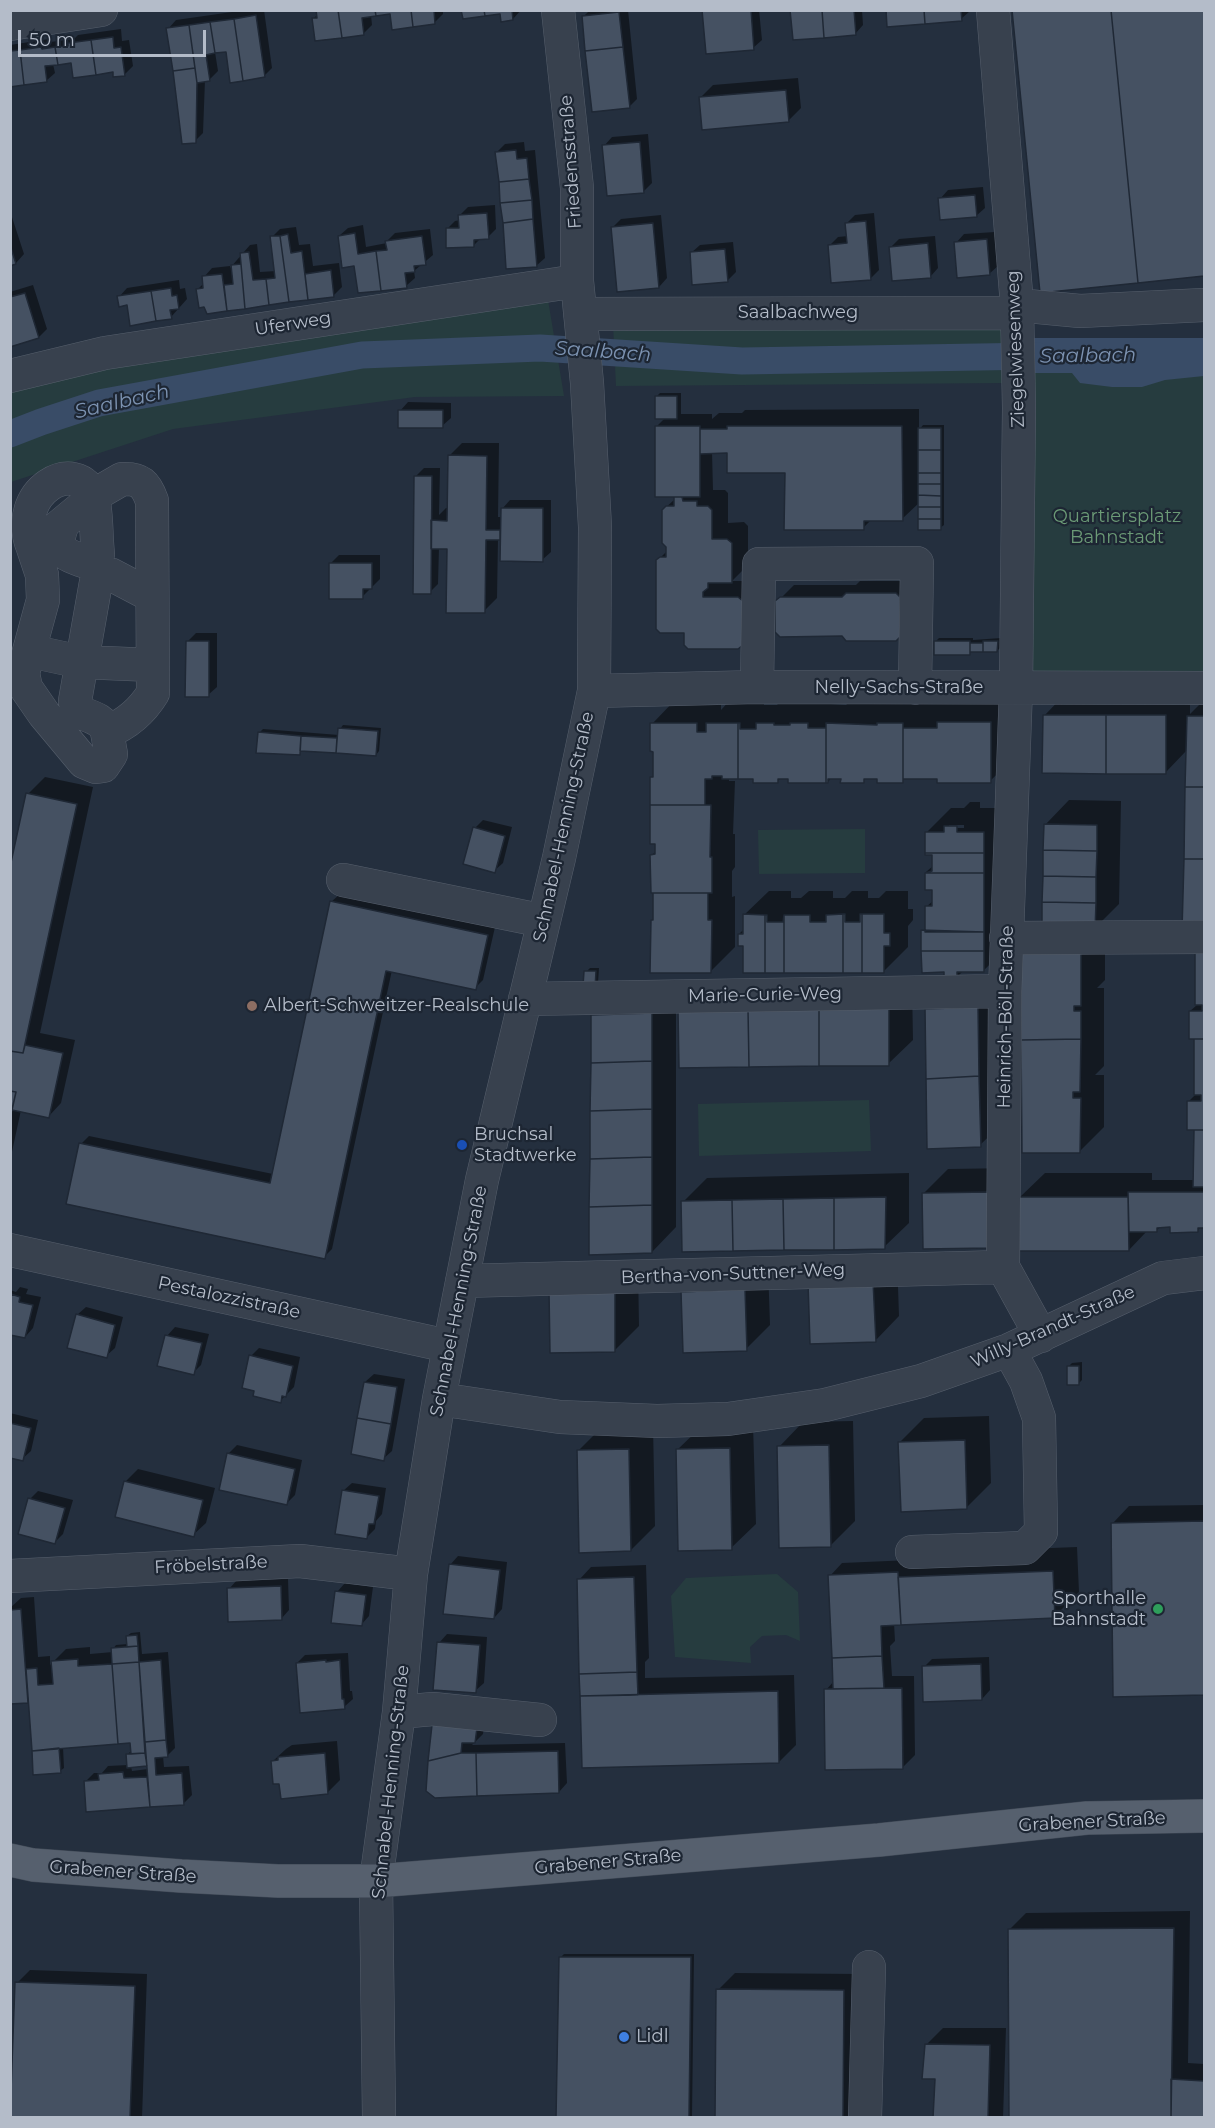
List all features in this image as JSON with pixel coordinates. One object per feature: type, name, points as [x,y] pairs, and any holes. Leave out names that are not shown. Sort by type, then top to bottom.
[{"type":"main road","name":"Grabener Straße","points":[[10,1860],[33,1865],[181,1876],[278,1881],[376,1881],[879,1839],[1087,1818],[1204,1816]]},
{"type":"street","points":[[10,24],[101,10]]},
{"type":"street","name":"Friedensstraße","points":[[558,10],[576,188],[580,323]]},
{"type":"street","name":"Ziegelwiesenweg","points":[[993,10],[1017,313],[1016,688]]},
{"type":"street","name":"Uferweg","points":[[10,376],[105,353],[577,281]]},
{"type":"street","name":"Saalbachweg","points":[[580,323],[1017,313],[1204,305]]},
{"type":"street","name":"Schnabel-Henning-Straße","points":[[379,2118],[376,1881],[399,1712],[411,1574],[448,1346],[490,1144],[544,921],[594,691],[595,527],[587,383],[580,323]]},
{"type":"street","points":[[66,478],[78,481],[87,488],[93,499],[95,569],[75,701],[81,713],[105,725],[111,754],[103,766],[96,767],[84,762],[44,714],[26,688],[23,674],[43,600],[42,575],[29,539],[32,502],[41,490],[66,478]]},
{"type":"street","points":[[33,548],[103,490],[122,479],[133,478],[142,483],[152,501],[153,693],[146,705],[132,718],[107,732]]},
{"type":"street","points":[[63,524],[58,544],[67,555],[152,596]]},
{"type":"street","points":[[757,687],[759,564],[917,563],[915,688]]},
{"type":"street","points":[[43,600],[95,569]]},
{"type":"street","points":[[30,651],[81,662],[153,665]]},
{"type":"street","name":"Nelly-Sachs-Straße","points":[[594,691],[757,687],[1204,688]]},
{"type":"street","name":"Heinrich-Böll-Straße","points":[[1016,688],[1006,938],[1003,1267],[1041,1336]]},
{"type":"street","points":[[343,880],[544,921]]},
{"type":"street","points":[[1006,938],[1204,937]]},
{"type":"street","name":"Marie-Curie-Weg","points":[[525,999],[1005,991]]},
{"type":"street","name":"Pestalozzistraße","points":[[10,1250],[448,1346]]},
{"type":"street","name":"Bertha-von-Suttner-Weg","points":[[462,1281],[1003,1267]]},
{"type":"street","name":"Willy-Brandt-Straße","points":[[439,1399],[560,1418],[657,1421],[728,1419],[825,1405],[921,1381],[1009,1350],[1163,1278],[1204,1273]]},
{"type":"street","points":[[912,1551],[1025,1548],[1041,1533],[1039,1418],[1026,1381],[1009,1350]]},
{"type":"street","name":"Fröbelstraße","points":[[10,1576],[300,1561],[411,1574]]},
{"type":"street","points":[[399,1712],[433,1709],[540,1720]]},
{"type":"street","points":[[865,2118],[868,1967]]},
{"type":"green space","points":[[547,294],[564,396],[415,397],[173,429],[11,482],[10,388],[56,374]]},
{"type":"green space","points":[[1005,321],[1004,383],[616,386],[613,324]]},
{"type":"green space","name":"Quartiersplatz Bahnstadt","points":[[1204,354],[1204,672],[1030,675],[1033,356]]},
{"type":"green space","points":[[865,829],[865,873],[759,874],[758,830]]},
{"type":"green space","points":[[869,1100],[871,1151],[699,1156],[698,1104]]},
{"type":"green space","points":[[777,1574],[798,1592],[800,1641],[786,1635],[762,1636],[750,1647],[751,1663],[675,1657],[671,1596],[686,1578]]},
{"type":"water","points":[[1033,338],[1204,338],[1204,376],[1165,380],[1142,387],[1112,387],[1080,383],[1072,373],[1034,373]]},
{"type":"building","points":[[316,10],[338,10],[342,38],[315,41],[312,18],[317,18]]},
{"type":"building","points":[[338,10],[375,10],[376,16],[362,18],[364,35],[342,38]]},
{"type":"building","points":[[375,10],[411,10],[413,27],[392,30],[390,14],[376,16]]},
{"type":"building","points":[[411,10],[434,10],[435,24],[413,27]]},
{"type":"building","points":[[461,10],[484,10],[485,16],[463,19]]},
{"type":"building","points":[[484,10],[512,10],[513,20],[501,22],[500,14],[485,16]]},
{"type":"building","points":[[702,10],[751,10],[754,50],[706,54]]},
{"type":"building","points":[[790,10],[822,10],[824,38],[793,40]]},
{"type":"building","points":[[822,10],[854,10],[856,35],[824,38]]},
{"type":"building","points":[[886,10],[924,10],[925,24],[887,27]]},
{"type":"building","points":[[924,10],[961,10],[962,21],[925,24]]},
{"type":"building","points":[[1012,10],[1111,10],[1138,283],[1040,293]]},
{"type":"building","points":[[1111,10],[1204,10],[1204,276],[1138,283]]},
{"type":"building","points":[[619,12],[623,47],[585,51],[582,16]]},
{"type":"building","points":[[256,15],[265,77],[243,81],[234,19]]},
{"type":"building","points":[[234,19],[243,81],[230,83],[226,52],[215,53],[210,22]]},
{"type":"building","points":[[210,22],[215,53],[206,55],[210,81],[197,83],[189,25]]},
{"type":"building","points":[[189,25],[195,68],[173,71],[166,28]]},
{"type":"building","points":[[113,37],[114,48],[121,47],[125,76],[113,77],[113,72],[96,75],[91,40]]},
{"type":"building","points":[[91,40],[96,75],[73,78],[71,63],[58,65],[55,47]]},
{"type":"building","points":[[41,47],[42,49],[55,47],[58,65],[45,66],[47,82],[24,85],[20,50]]},
{"type":"building","points":[[623,47],[630,108],[592,112],[585,51]]},
{"type":"building","points":[[20,50],[24,85],[10,87],[10,51]]},
{"type":"building","points":[[195,68],[196,143],[182,144],[173,71]]},
{"type":"building","points":[[786,90],[789,122],[702,130],[699,97]]},
{"type":"building","points":[[640,142],[644,193],[607,196],[602,145]]},
{"type":"building","points":[[516,150],[517,159],[527,158],[529,179],[499,182],[495,152]]},
{"type":"building","points":[[529,179],[532,200],[500,203],[499,182]]},
{"type":"building","points":[[975,195],[977,217],[940,220],[938,198]]},
{"type":"building","points":[[532,200],[533,219],[503,223],[500,203]]},
{"type":"building","points":[[487,213],[489,239],[474,240],[474,247],[446,248],[446,228],[459,228],[458,215]]},
{"type":"building","points":[[533,219],[537,267],[506,269],[503,223]]},
{"type":"building","points":[[866,221],[871,280],[831,283],[828,245],[847,243],[845,223]]},
{"type":"building","points":[[653,223],[659,288],[617,292],[611,227]]},
{"type":"building","points":[[355,233],[358,254],[376,251],[381,291],[358,293],[354,266],[342,268],[338,236]]},
{"type":"building","points":[[288,234],[291,253],[302,251],[308,300],[289,302],[280,236]]},
{"type":"building","points":[[270,236],[280,236],[289,302],[269,305],[266,279],[275,278]]},
{"type":"building","points":[[422,236],[426,265],[414,266],[415,272],[405,273],[407,288],[381,291],[376,251],[387,250],[385,241]]},
{"type":"building","points":[[987,239],[990,275],[957,278],[954,242]]},
{"type":"building","points":[[928,243],[931,278],[892,281],[889,247]]},
{"type":"building","points":[[10,245],[16,264],[10,266]]},
{"type":"building","points":[[725,249],[728,282],[692,285],[690,252]]},
{"type":"building","points":[[249,252],[253,280],[266,279],[269,305],[245,309],[240,253]]},
{"type":"building","points":[[241,264],[245,309],[227,311],[224,285],[233,284],[231,265]]},
{"type":"building","points":[[331,270],[334,297],[308,300],[305,274]]},
{"type":"building","points":[[222,274],[227,311],[207,314],[204,307],[199,308],[196,289],[203,288],[202,276]]},
{"type":"building","points":[[171,288],[172,296],[177,295],[179,309],[170,310],[172,319],[156,321],[151,291]]},
{"type":"building","points":[[151,291],[156,321],[130,326],[127,305],[119,307],[117,296]]},
{"type":"building","points":[[25,293],[39,338],[10,347],[10,297]]},
{"type":"building","points":[[655,396],[677,396],[677,419],[655,419]]},
{"type":"building","points":[[398,410],[443,410],[443,428],[398,428]]},
{"type":"building","points":[[655,426],[700,426],[700,497],[655,497]]},
{"type":"building","points":[[727,426],[902,426],[903,521],[864,521],[864,530],[784,530],[785,473],[727,473],[727,453],[700,454],[700,429],[727,429]]},
{"type":"building","points":[[918,428],[941,428],[941,450],[918,450]]},
{"type":"building","points":[[918,450],[941,450],[941,473],[918,473]]},
{"type":"building","points":[[448,455],[487,456],[486,530],[500,530],[500,540],[486,540],[485,613],[446,613],[447,549],[431,549],[431,520],[447,521]]},
{"type":"building","points":[[918,473],[941,473],[941,484],[918,484]]},
{"type":"building","points":[[414,476],[432,476],[431,594],[413,594]]},
{"type":"building","points":[[918,484],[941,484],[941,496],[918,495]]},
{"type":"building","points":[[918,495],[941,496],[941,507],[918,507]]},
{"type":"building","points":[[674,497],[682,497],[683,501],[697,501],[697,506],[708,506],[712,510],[712,539],[727,539],[732,543],[732,583],[708,583],[703,597],[738,597],[743,601],[743,645],[738,649],[688,649],[684,645],[684,633],[660,633],[656,629],[656,560],[666,557],[666,547],[662,543],[662,510],[666,506],[674,506]]},
{"type":"building","points":[[918,507],[941,507],[941,519],[918,519]]},
{"type":"building","points":[[501,508],[543,508],[543,562],[500,561]]},
{"type":"building","points":[[918,519],[941,519],[941,530],[918,530]]},
{"type":"building","points":[[329,563],[372,563],[372,589],[363,589],[363,599],[329,599]]},
{"type":"building","points":[[846,593],[896,593],[900,597],[900,637],[896,641],[846,641],[842,636],[780,637],[775,632],[775,601],[780,597],[842,597]]},
{"type":"building","points":[[186,641],[209,641],[209,697],[185,697]]},
{"type":"building","points":[[934,641],[970,641],[970,655],[934,655]]},
{"type":"building","points":[[983,641],[998,641],[997,652],[983,652]]},
{"type":"building","points":[[970,643],[983,643],[983,652],[970,652]]},
{"type":"building","points":[[1043,715],[1106,715],[1106,774],[1042,773]]},
{"type":"building","points":[[1106,715],[1166,715],[1166,774],[1106,774]]},
{"type":"building","points":[[1187,716],[1204,716],[1204,787],[1185,787]]},
{"type":"building","points":[[937,722],[991,722],[991,783],[937,783],[937,779],[903,779],[903,728],[937,728]]},
{"type":"building","points":[[650,723],[697,723],[697,732],[706,732],[706,723],[738,723],[738,779],[722,779],[722,776],[712,776],[712,779],[705,779],[705,805],[650,805],[653,752],[650,751]]},
{"type":"building","points":[[738,723],[740,723],[740,729],[756,729],[756,723],[790,725],[790,723],[808,723],[808,728],[826,728],[826,783],[788,783],[788,779],[778,779],[778,783],[753,783],[753,779],[738,779]]},
{"type":"building","points":[[826,723],[877,725],[877,723],[903,723],[903,783],[877,783],[877,779],[864,779],[864,783],[840,783],[841,779],[828,779],[826,783]]},
{"type":"building","points":[[338,728],[378,731],[376,756],[336,753]]},
{"type":"building","points":[[258,732],[301,736],[300,755],[256,753]]},
{"type":"building","points":[[301,736],[337,738],[336,753],[300,751]]},
{"type":"building","points":[[1185,787],[1204,787],[1204,859],[1184,859]]},
{"type":"building","points":[[26,793],[77,804],[23,1053],[10,1051],[10,867]]},
{"type":"building","points":[[650,805],[711,805],[712,893],[651,893],[650,855],[655,854],[655,844],[650,844]]},
{"type":"building","points":[[1044,824],[1097,825],[1097,851],[1043,850]]},
{"type":"building","points":[[944,826],[957,826],[957,832],[984,832],[984,853],[925,853],[925,832],[944,832]]},
{"type":"building","points":[[473,827],[505,836],[495,873],[463,864]]},
{"type":"building","points":[[1043,850],[1097,851],[1096,877],[1043,876]]},
{"type":"building","points":[[925,853],[984,853],[984,873],[925,873],[932,871],[932,855],[925,855]]},
{"type":"building","points":[[1184,859],[1204,859],[1204,931],[1182,930]]},
{"type":"building","points":[[925,873],[984,873],[984,932],[925,932],[925,906],[932,906],[932,890],[925,890]]},
{"type":"building","points":[[1043,876],[1096,877],[1096,903],[1042,902]]},
{"type":"building","points":[[653,893],[708,893],[708,920],[712,920],[711,973],[650,973]]},
{"type":"building","points":[[330,901],[488,935],[476,990],[386,971],[325,1259],[66,1204],[79,1143],[270,1183]]},
{"type":"building","points":[[1042,902],[1096,903],[1095,930],[1042,929]]},
{"type":"building","points":[[743,914],[765,915],[765,973],[743,973],[743,946],[738,946],[738,934],[743,934]]},
{"type":"building","points":[[843,914],[843,973],[784,973],[784,915],[810,915],[810,922],[826,922],[826,915]]},
{"type":"building","points":[[843,914],[845,914],[845,922],[860,922],[860,914],[862,914],[862,973],[843,973]]},
{"type":"building","points":[[862,914],[884,914],[884,933],[890,933],[890,946],[884,946],[884,973],[862,973]]},
{"type":"building","points":[[765,915],[767,915],[767,922],[783,922],[784,915],[784,973],[765,973]]},
{"type":"building","points":[[921,930],[984,932],[984,951],[921,951]]},
{"type":"building","points":[[1195,948],[1204,948],[1204,1039],[1189,1039],[1189,1011],[1202,1011],[1202,1005],[1195,1005]]},
{"type":"building","points":[[921,951],[984,951],[984,972],[957,972],[957,979],[944,978],[944,972],[922,973]]},
{"type":"building","points":[[1020,953],[1081,953],[1081,1006],[1074,1006],[1074,1011],[1081,1011],[1081,1039],[1021,1040]]},
{"type":"building","points":[[584,971],[596,971],[595,989],[583,986]]},
{"type":"building","points":[[978,1007],[979,1076],[926,1079],[925,1009]]},
{"type":"building","points":[[748,1009],[749,1067],[679,1068],[678,1010]]},
{"type":"building","points":[[748,1009],[819,1009],[819,1066],[749,1067]]},
{"type":"building","points":[[819,1009],[889,1009],[889,1066],[819,1066]]},
{"type":"building","points":[[652,1013],[652,1061],[591,1063],[591,1015]]},
{"type":"building","points":[[1081,1039],[1080,1092],[1073,1092],[1073,1098],[1081,1098],[1080,1153],[1022,1153],[1021,1040]]},
{"type":"building","points":[[1194,1039],[1204,1039],[1204,1130],[1187,1130],[1187,1101],[1201,1101],[1201,1095],[1194,1095]]},
{"type":"building","points":[[25,1045],[63,1053],[49,1118],[12,1110],[16,1092],[10,1091],[10,1051],[23,1053]]},
{"type":"building","points":[[652,1061],[652,1109],[590,1111],[591,1063]]},
{"type":"building","points":[[979,1076],[981,1147],[927,1149],[926,1079]]},
{"type":"building","points":[[10,1091],[16,1092],[10,1118]]},
{"type":"building","points":[[652,1109],[652,1157],[590,1159],[590,1111]]},
{"type":"building","points":[[1194,1130],[1204,1130],[1204,1187],[1193,1187]]},
{"type":"building","points":[[652,1157],[652,1205],[589,1207],[590,1159]]},
{"type":"building","points":[[990,1192],[990,1248],[923,1249],[922,1193]]},
{"type":"building","points":[[1128,1192],[1204,1192],[1204,1228],[1198,1228],[1198,1232],[1170,1233],[1170,1227],[1157,1228],[1157,1232],[1129,1232]]},
{"type":"building","points":[[886,1197],[885,1249],[834,1250],[834,1198]]},
{"type":"building","points":[[1019,1197],[1128,1197],[1129,1251],[1019,1251]]},
{"type":"building","points":[[834,1198],[834,1250],[784,1250],[783,1199]]},
{"type":"building","points":[[783,1199],[784,1250],[733,1251],[732,1200]]},
{"type":"building","points":[[732,1200],[733,1251],[682,1252],[681,1201]]},
{"type":"building","points":[[652,1205],[652,1253],[589,1255],[589,1207]]},
{"type":"building","points":[[873,1281],[876,1342],[810,1344],[808,1283]]},
{"type":"building","points":[[745,1289],[747,1351],[683,1353],[681,1292]]},
{"type":"building","points":[[615,1291],[615,1352],[550,1353],[549,1292]]},
{"type":"building","points":[[11,1294],[20,1297],[19,1302],[33,1305],[25,1338],[10,1335]]},
{"type":"building","points":[[76,1314],[115,1325],[107,1358],[67,1348]]},
{"type":"building","points":[[165,1335],[202,1343],[194,1375],[157,1366]]},
{"type":"building","points":[[249,1355],[293,1366],[286,1397],[282,1396],[281,1403],[253,1396],[254,1391],[242,1388]]},
{"type":"building","points":[[1067,1366],[1079,1366],[1079,1385],[1067,1385]]},
{"type":"building","points":[[364,1382],[397,1387],[391,1424],[357,1418]]},
{"type":"building","points":[[357,1418],[391,1424],[384,1461],[351,1454]]},
{"type":"building","points":[[10,1423],[31,1428],[23,1461],[10,1458]]},
{"type":"building","points":[[965,1440],[967,1509],[901,1512],[898,1442]]},
{"type":"building","points":[[829,1445],[831,1547],[779,1548],[777,1446]]},
{"type":"building","points":[[730,1448],[732,1550],[678,1551],[676,1449]]},
{"type":"building","points":[[629,1449],[631,1551],[579,1553],[577,1450]]},
{"type":"building","points":[[227,1453],[295,1469],[287,1505],[219,1490]]},
{"type":"building","points":[[124,1481],[203,1500],[194,1537],[115,1517]]},
{"type":"building","points":[[342,1490],[379,1496],[374,1524],[369,1524],[367,1539],[335,1534]]},
{"type":"building","points":[[28,1498],[65,1508],[55,1544],[18,1534]]},
{"type":"building","name":"Sporthalle Bahnstadt","points":[[1204,1521],[1204,1695],[1113,1697],[1111,1523]]},
{"type":"building","points":[[449,1564],[500,1570],[494,1619],[443,1614]]},
{"type":"building","points":[[1053,1571],[1055,1618],[901,1625],[898,1577]]},
{"type":"building","points":[[898,1572],[901,1625],[881,1626],[882,1656],[832,1658],[828,1575]]},
{"type":"building","points":[[634,1577],[637,1672],[579,1674],[577,1579]]},
{"type":"building","points":[[281,1586],[282,1620],[228,1622],[227,1588]]},
{"type":"building","points":[[335,1591],[366,1595],[362,1626],[331,1623]]},
{"type":"building","points":[[21,1609],[28,1703],[10,1704],[10,1610]]},
{"type":"building","points":[[137,1635],[138,1646],[127,1647],[126,1636]]},
{"type":"building","points":[[437,1642],[480,1645],[476,1693],[433,1690]]},
{"type":"building","points":[[138,1646],[139,1662],[112,1664],[111,1648]]},
{"type":"building","points":[[882,1656],[884,1688],[833,1689],[832,1658]]},
{"type":"building","points":[[78,1659],[78,1666],[112,1664],[118,1744],[32,1751],[26,1669],[37,1668],[38,1685],[53,1684],[51,1661]]},
{"type":"building","points":[[161,1660],[166,1740],[145,1742],[139,1662]]},
{"type":"building","points":[[326,1660],[326,1662],[340,1660],[342,1699],[344,1699],[345,1709],[300,1713],[296,1663]]},
{"type":"building","points":[[139,1662],[145,1753],[131,1754],[130,1743],[118,1744],[112,1664]]},
{"type":"building","points":[[981,1664],[982,1700],[923,1702],[922,1666]]},
{"type":"building","points":[[637,1672],[638,1695],[580,1696],[579,1674]]},
{"type":"building","points":[[902,1688],[903,1769],[825,1770],[824,1689]]},
{"type":"building","points":[[778,1691],[779,1763],[582,1768],[580,1696]]},
{"type":"building","points":[[433,1716],[478,1720],[475,1743],[462,1743],[461,1753],[428,1761]]},
{"type":"building","points":[[166,1740],[168,1757],[155,1758],[156,1775],[182,1773],[184,1805],[150,1807],[145,1742]]},
{"type":"building","points":[[59,1748],[61,1773],[33,1775],[32,1751]]},
{"type":"building","points":[[558,1751],[559,1793],[477,1796],[476,1753]]},
{"type":"building","points":[[145,1753],[147,1766],[127,1768],[126,1754]]},
{"type":"building","points":[[325,1753],[328,1794],[281,1799],[279,1784],[273,1784],[271,1761],[278,1760],[278,1757]]},
{"type":"building","points":[[461,1753],[476,1753],[477,1796],[435,1798],[426,1791],[428,1761]]},
{"type":"building","points":[[123,1772],[124,1778],[147,1777],[150,1807],[86,1812],[84,1781],[99,1780],[98,1774]]},
{"type":"building","points":[[1174,1928],[1171,2118],[1009,2118],[1008,1929]]},
{"type":"building","name":"Lidl","points":[[559,1957],[691,1957],[689,2118],[556,2118]]},
{"type":"building","points":[[15,1982],[135,1986],[130,2118],[10,2118]]},
{"type":"building","points":[[716,1989],[844,1990],[843,2118],[715,2118]]},
{"type":"building","points":[[925,2044],[990,2045],[988,2118],[933,2118],[935,2079],[922,2079]]},
{"type":"building","points":[[1171,2079],[1204,2081],[1204,2118],[1171,2118]]},
{"type":"waterway","name":"Saalbach","points":[[10,434],[99,403],[362,355],[540,348],[742,361],[1038,356]]},
{"type":"place","name":"Albert-Schweitzer-Realschule","points":[[252,1006]]},
{"type":"place","name":"Bruchsal Stadtwerke","points":[[462,1145]]},
{"type":"place","name":"Sporthalle Bahnstadt","points":[[1158,1609]]},
{"type":"place","name":"Lidl","points":[[624,2037]]}]
